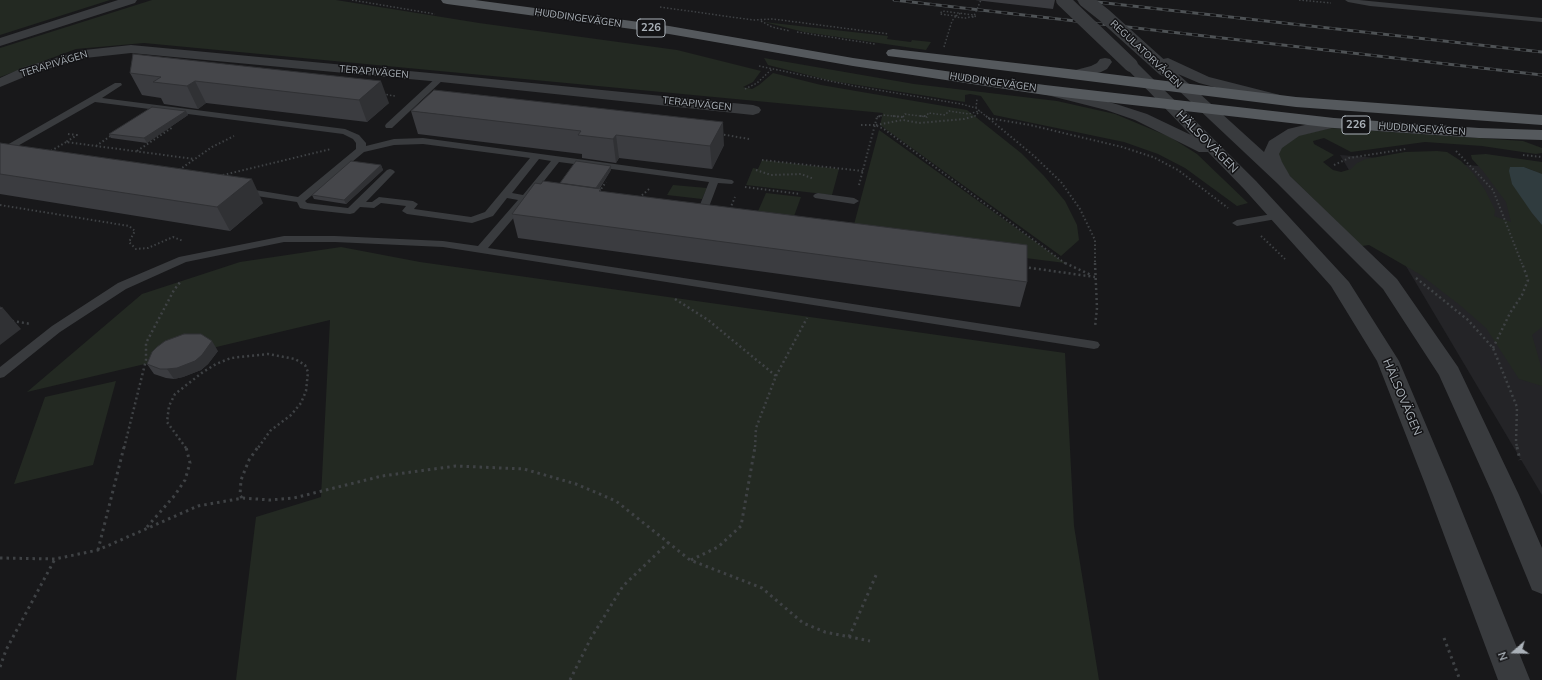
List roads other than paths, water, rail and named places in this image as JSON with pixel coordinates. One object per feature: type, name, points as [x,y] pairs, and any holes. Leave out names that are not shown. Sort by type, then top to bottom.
[{"type":"main road","name":"HUDDINGEVÄGEN","points":[[447,0],[669,30],[853,62],[1045,90],[1334,123],[1479,133],[1542,135]]},
{"type":"main road","name":"HUDDINGEVÄGEN","points":[[630,12],[780,36]]},
{"type":"main road","name":"HUDDINGEVÄGEN","points":[[880,48],[1150,85],[1296,102],[1542,120]]},
{"type":"street","points":[[0,42],[131,0]]},
{"type":"street","points":[[1059,0],[1102,49],[1105,62],[1102,66],[1077,74]]},
{"type":"street","name":"REGULATORVÄGEN","points":[[1063,0],[1131,65],[1170,105]]},
{"type":"street","name":"REGULATORVÄGEN","points":[[1085,0],[1130,38],[1206,108]]},
{"type":"street","points":[[1130,38],[1183,71],[1217,84],[1296,102]]},
{"type":"street","name":"TERAPIVÄGEN","points":[[0,83],[29,70],[84,54],[130,49],[441,78],[753,110]]},
{"type":"street","points":[[1045,90],[1111,107],[1141,117],[1220,155]]},
{"type":"street","name":"HÄLSOVÄGEN","points":[[1170,105],[1220,155],[1269,226],[1339,282],[1388,361],[1438,484],[1514,680]]},
{"type":"street","name":"HÄLSOVÄGEN","points":[[1206,108],[1284,180],[1390,284],[1450,373],[1506,495],[1542,581]]},
{"type":"street","points":[[1284,180],[1273,162],[1271,154],[1275,145],[1294,132],[1334,123]]},
{"type":"lane","points":[[1348,0],[1370,4],[1542,20]]},
{"type":"lane","points":[[389,126],[441,78]]},
{"type":"lane","points":[[0,155],[118,85]]},
{"type":"lane","points":[[94,99],[345,132],[356,137],[361,147]]},
{"type":"lane","points":[[300,200],[361,147],[394,142],[423,141],[729,182]]},
{"type":"lane","points":[[0,155],[35,161]]},
{"type":"lane","points":[[489,214],[537,156]]},
{"type":"lane","points":[[481,250],[526,198],[557,159]]},
{"type":"lane","points":[[236,190],[300,200],[304,206],[350,212],[390,172]]},
{"type":"lane","points":[[715,180],[695,220],[724,224]]},
{"type":"lane","points":[[505,195],[547,201]]},
{"type":"lane","points":[[818,196],[854,201]]},
{"type":"lane","points":[[358,204],[374,205],[379,200],[413,204],[407,211],[472,220],[489,214],[508,217]]},
{"type":"lane","points":[[1237,223],[1269,226]]},
{"type":"lane","points":[[0,374],[56,329],[122,286],[183,260],[284,239],[335,239],[444,244],[1094,345]]},
{"type":"railway","points":[[894,0],[1542,75]]},
{"type":"railway","points":[[1079,0],[1542,52]]}]
